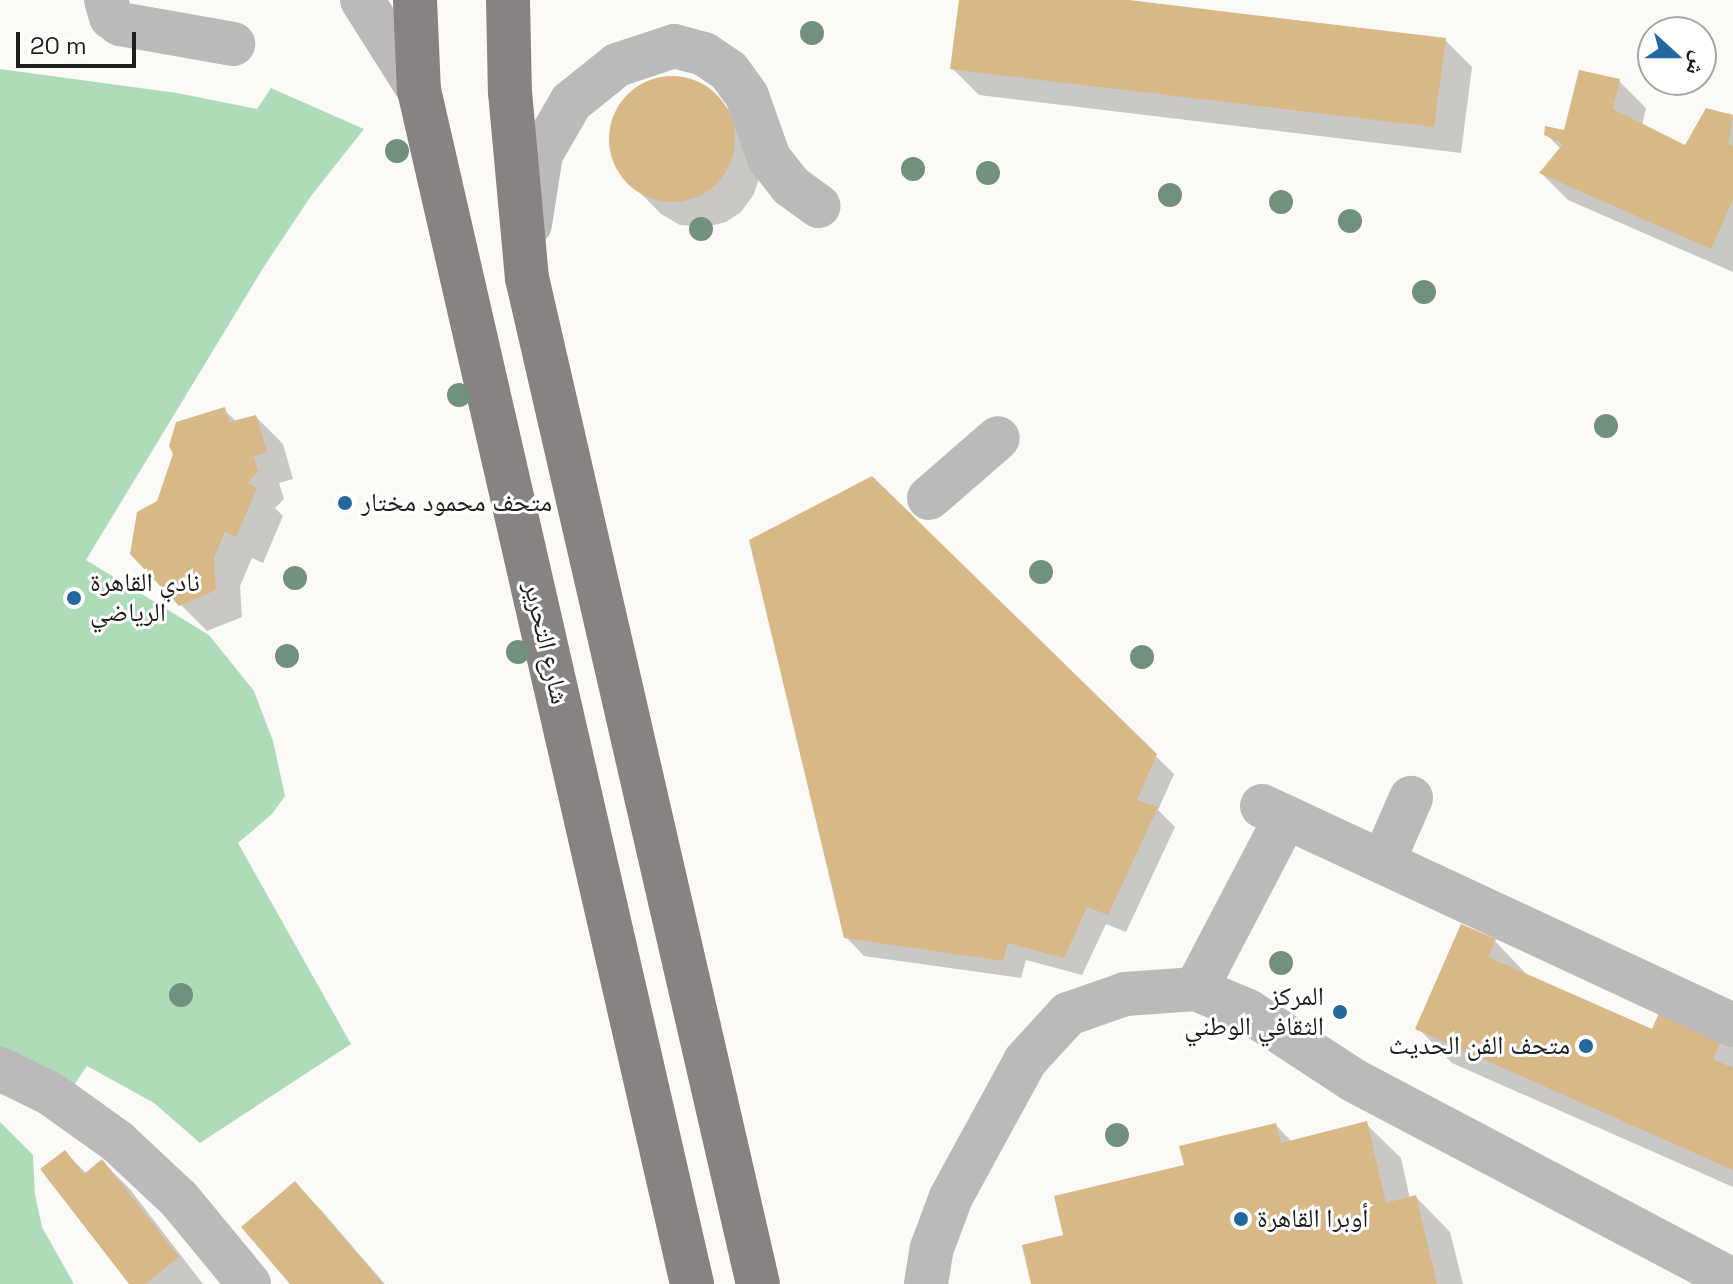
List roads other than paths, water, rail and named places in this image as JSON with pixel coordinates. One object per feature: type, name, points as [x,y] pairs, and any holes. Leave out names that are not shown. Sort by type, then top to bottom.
[{"type":"main road","name":"شارع التحرير","points":[[415,0],[419,90],[692,1284]]},
{"type":"main road","points":[[508,0],[511,107],[527,278],[758,1284]]},
{"type":"street","points":[[106,0],[111,17],[120,24],[233,44]]},
{"type":"street","points":[[362,0],[419,90]]},
{"type":"street","points":[[527,278],[531,213],[541,154],[571,102],[617,65],[674,46],[704,54],[729,71],[747,96],[769,158],[791,186],[819,206]]},
{"type":"street","points":[[929,498],[998,438]]},
{"type":"street","points":[[1383,862],[1411,798]]},
{"type":"street","points":[[1196,989],[1274,812],[1733,1025]]},
{"type":"street","points":[[926,1284],[932,1248],[951,1197],[1025,1061],[1068,1014],[1125,994],[1196,989],[1248,1011],[1353,1080],[1733,1280]]},
{"type":"street","points":[[0,1069],[51,1094],[118,1142],[179,1199],[249,1284]]},
{"type":"street","points":[[1655,1240],[1664,1284]]},
{"type":"place","name":"متحف محمود مختار","points":[[345,503]]},
{"type":"place","name":"نادي القاهرة الرياضي","points":[[74,598]]},
{"type":"place","name":"المركز الثقافي الوطني","points":[[1340,1012]]},
{"type":"place","name":"متحف الفن الحديث","points":[[1586,1046]]},
{"type":"place","name":"أوبرا القاهرة","points":[[1241,1219]]}]
